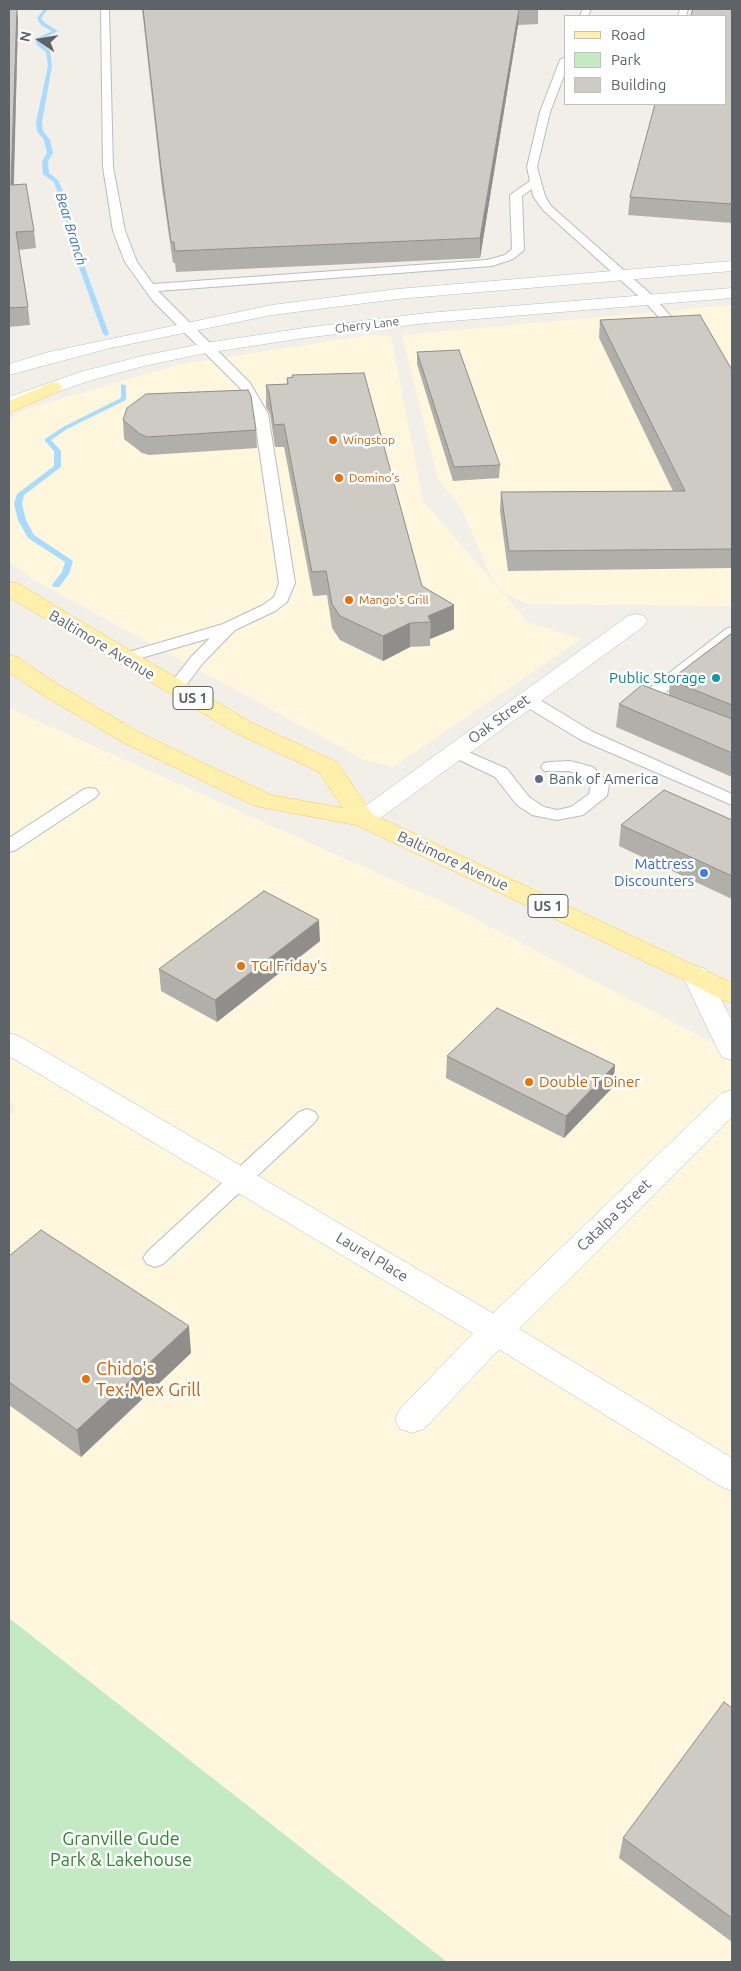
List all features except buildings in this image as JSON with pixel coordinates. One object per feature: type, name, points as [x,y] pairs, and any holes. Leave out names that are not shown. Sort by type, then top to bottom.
[{"type":"main road","name":"Cherry Lane","points":[[9,370],[55,356],[185,326],[272,310],[398,294],[732,266]]},
{"type":"main road","name":"Cherry Lane","points":[[9,403],[53,387],[135,363],[206,348],[304,333],[418,319],[732,293]]},
{"type":"main road","points":[[9,408],[53,387]]},
{"type":"main road","name":"Baltimore Avenue","points":[[9,588],[244,728],[328,767],[363,819]]},
{"type":"main road","name":"Oak Street","points":[[363,819],[636,620]]},
{"type":"main road","name":"Baltimore Avenue","points":[[9,662],[132,738],[264,801],[363,819],[696,975],[732,994]]},
{"type":"main road","points":[[696,975],[732,1050]]},
{"type":"main road","name":"Laurel Place","points":[[9,1043],[496,1331],[732,1476]]},
{"type":"main road","name":"Catalpa Street","points":[[412,1419],[496,1331],[732,1100]]},
{"type":"lane","points":[[105,9],[108,168],[119,231],[131,262],[157,298],[245,386],[261,414],[287,583],[280,599],[268,608],[229,627],[124,658]]},
{"type":"lane","points":[[564,63],[545,112],[532,167],[534,183],[539,196],[547,208],[649,299],[669,321]]},
{"type":"lane","points":[[150,288],[488,263],[509,257],[518,250],[516,195],[534,183]]},
{"type":"lane","points":[[175,688],[197,660],[229,627]]},
{"type":"lane","points":[[670,712],[644,701],[732,632]]},
{"type":"lane","points":[[526,699],[587,736],[732,800]]},
{"type":"lane","points":[[455,751],[509,772],[523,801],[538,811],[557,815],[577,811],[598,796],[600,784],[587,771],[570,766],[550,767]]},
{"type":"lane","points":[[9,846],[90,793]]},
{"type":"lane","points":[[155,1258],[307,1116]]},
{"type":"shaded area","points":[[732,305],[732,606],[527,604],[504,593],[491,577],[461,508],[438,479],[402,335]]},
{"type":"shaded area","points":[[368,335],[391,336],[423,501],[529,623],[581,639],[393,767],[364,760],[34,580],[9,561],[9,419],[23,410],[177,365]]},
{"type":"shaded area","points":[[9,708],[447,904],[732,1053],[732,1962],[447,1962],[9,1618],[9,1117],[16,1107],[9,1101]]},
{"type":"green space","name":"Granville Gude Park & Lakehouse","points":[[9,1618],[192,1762],[447,1962],[9,1962]]},
{"type":"waterway","name":"Bear Branch","points":[[46,9],[39,18],[43,24],[56,31],[37,39],[39,44],[48,51],[50,66],[39,122],[40,131],[47,140],[50,153],[45,161],[46,174],[56,181],[63,198],[79,259],[106,334]]},
{"type":"waterway","name":"Bear Branch","points":[[56,585],[66,572],[69,561],[31,536],[22,520],[18,504],[21,494],[57,467],[58,451],[47,440],[65,428],[124,399],[123,385]]},
{"type":"place","name":"Wingstop","points":[[333,440]]},
{"type":"place","name":"Domino's","points":[[339,478]]},
{"type":"place","name":"Mango's Grill","points":[[349,600]]},
{"type":"place","name":"Public Storage","points":[[716,678]]},
{"type":"place","name":"Bank of America","points":[[539,779]]},
{"type":"place","name":"Mattress Discounters","points":[[704,873]]},
{"type":"place","name":"TGI Friday's","points":[[241,966]]},
{"type":"place","name":"Double T Diner","points":[[529,1082]]},
{"type":"place","name":"Chido's Tex-Mex Grill","points":[[86,1379]]}]
